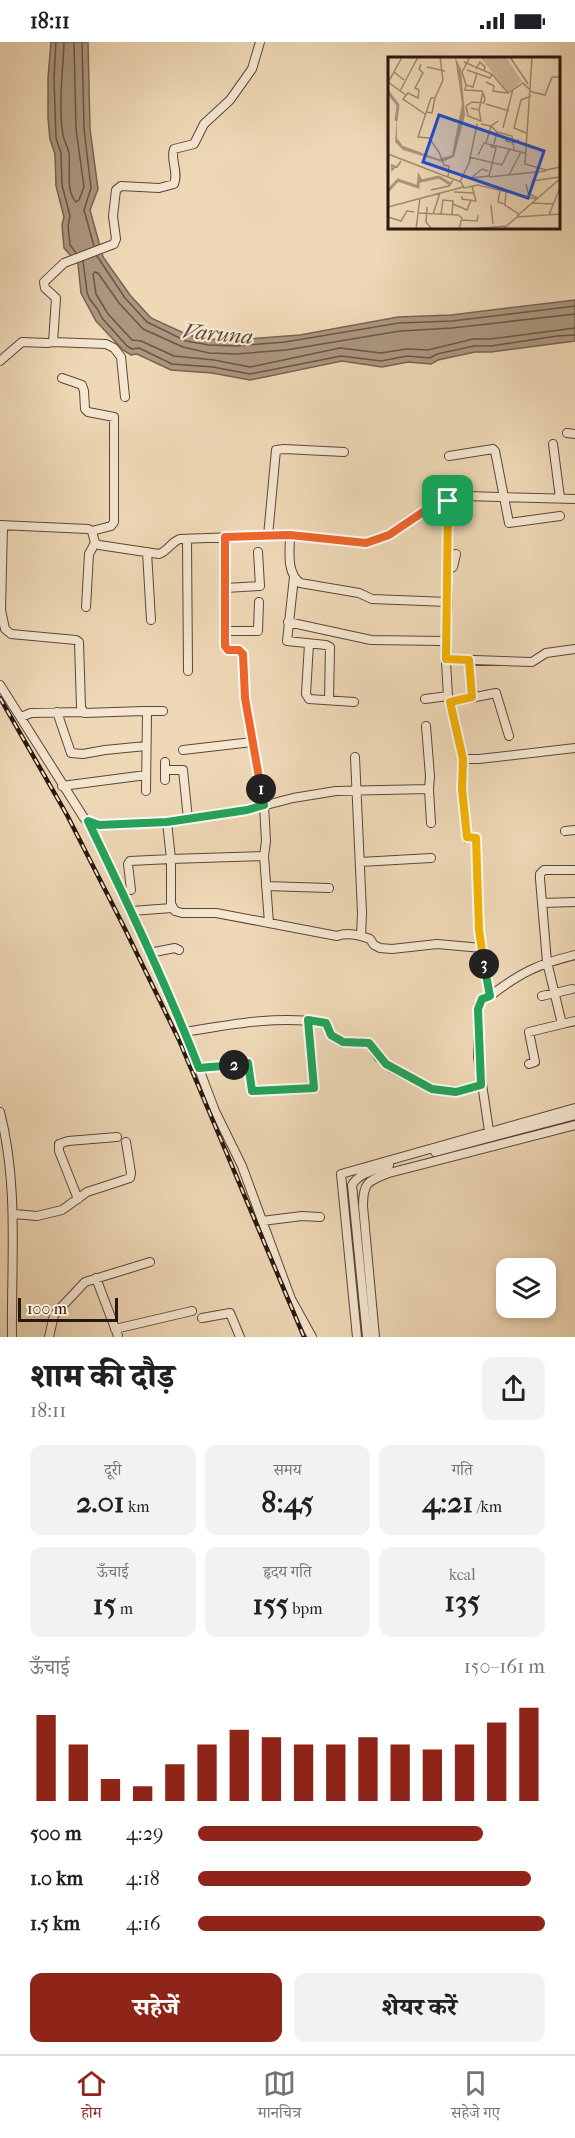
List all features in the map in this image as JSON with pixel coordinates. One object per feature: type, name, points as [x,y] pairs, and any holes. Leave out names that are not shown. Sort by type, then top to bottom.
[{"type":"street","points":[[53,342],[56,298],[43,285],[70,260],[114,244],[116,239],[113,216],[116,190],[121,186],[159,188],[174,184],[176,178],[172,153],[174,149],[194,144],[204,124],[230,100],[252,69],[260,42]]},
{"type":"street","points":[[0,361],[22,342],[106,344],[114,348],[121,357],[125,397]]},
{"type":"street","points":[[62,378],[82,385],[85,409],[88,412],[111,415],[115,421],[114,522],[111,526],[92,531],[1,526],[2,630],[11,634],[79,642],[83,712]]},
{"type":"street","points":[[553,444],[560,498]]},
{"type":"street","points":[[449,456],[493,448],[505,496],[507,520],[510,524],[560,516]]},
{"type":"street","points":[[268,536],[276,450],[344,452]]},
{"type":"street","points":[[95,543],[159,554],[164,553],[176,540],[187,539],[290,535],[366,543],[389,535],[429,508],[465,496],[575,499]]},
{"type":"street","points":[[448,501],[448,602],[445,645],[449,699],[463,759],[462,789],[467,837],[476,838],[479,930],[490,996]]},
{"type":"street","points":[[86,607],[89,554],[95,543],[92,531]]},
{"type":"street","points":[[290,535],[290,568],[300,583],[359,593],[372,598],[448,602]]},
{"type":"street","points":[[225,537],[226,649],[239,650],[243,654],[244,690],[264,805],[266,841],[264,856],[269,923]]},
{"type":"street","points":[[187,539],[188,671]]},
{"type":"street","points":[[147,552],[151,620]]},
{"type":"street","points":[[225,588],[260,586],[258,552]]},
{"type":"street","points":[[448,570],[453,567],[456,554]]},
{"type":"street","points":[[294,577],[287,642],[326,645],[332,651],[329,699]]},
{"type":"street","points":[[225,631],[258,631],[259,602]]},
{"type":"street","points":[[288,622],[371,640],[442,641],[445,645]]},
{"type":"street","points":[[309,644],[307,696],[310,699],[354,702]]},
{"type":"street","points":[[446,659],[532,662],[546,653],[575,649]]},
{"type":"street","points":[[469,660],[472,697]]},
{"type":"street","points":[[0,685],[62,786],[88,821],[185,1032],[215,1111],[242,1166],[291,1299],[301,1313],[312,1337]]},
{"type":"street","points":[[425,699],[449,699],[496,693],[509,736]]},
{"type":"street","points":[[144,711],[147,715],[146,791]]},
{"type":"street","points":[[21,717],[31,712],[83,712],[87,714],[163,711]]},
{"type":"street","points":[[57,712],[71,753],[87,754],[146,746]]},
{"type":"street","points":[[426,726],[431,823]]},
{"type":"street","points":[[183,750],[252,742]]},
{"type":"street","points":[[463,759],[575,748]]},
{"type":"street","points":[[355,757],[363,924],[361,936]]},
{"type":"street","points":[[165,780],[165,766],[183,770],[188,819]]},
{"type":"street","points":[[62,786],[146,775]]},
{"type":"street","points":[[88,821],[99,825],[167,822],[247,810],[304,796],[344,790],[429,789]]},
{"type":"street","points":[[167,822],[171,859],[172,908]]},
{"type":"street","points":[[565,831],[575,830]]},
{"type":"street","points":[[131,890],[128,864],[130,861],[264,856]]},
{"type":"street","points":[[360,862],[431,858]]},
{"type":"street","points":[[562,1024],[547,962],[540,879],[541,872],[548,870],[575,870]]},
{"type":"street","points":[[266,886],[329,888]]},
{"type":"street","points":[[542,903],[575,902]]},
{"type":"street","points":[[131,911],[172,908],[182,913],[216,913],[337,936],[343,934],[361,936],[370,939],[380,948],[392,949],[437,944],[482,948]]},
{"type":"street","points":[[150,953],[175,948],[179,950]]},
{"type":"street","points":[[489,1131],[481,1085],[478,1009],[482,999],[490,996],[511,979],[547,962],[575,955]]},
{"type":"street","points":[[542,996],[572,989]]},
{"type":"street","points":[[185,1032],[239,1022],[308,1020],[326,1023],[331,1035],[343,1042],[369,1043],[386,1064],[432,1089],[456,1092],[481,1085]]},
{"type":"street","points":[[199,1068],[248,1063],[252,1091],[314,1088],[308,1020]]},
{"type":"street","points":[[529,1064],[535,1062],[529,1032],[575,1021]]},
{"type":"street","points":[[357,1337],[341,1174],[575,1108]]},
{"type":"street","points":[[0,1112],[10,1156],[14,1214],[11,1261],[12,1337]]},
{"type":"street","points":[[367,1337],[351,1196],[352,1185],[357,1178],[415,1157],[575,1115]]},
{"type":"street","points":[[375,1337],[363,1206],[364,1189],[368,1182],[389,1173],[575,1125]]},
{"type":"street","points":[[78,1199],[59,1144],[68,1141],[117,1137]]},
{"type":"street","points":[[14,1214],[37,1216],[53,1213],[62,1210],[87,1192],[130,1178],[126,1142]]},
{"type":"street","points":[[262,1221],[302,1216],[320,1218]]},
{"type":"street","points":[[49,1337],[54,1315],[85,1282],[150,1262]]},
{"type":"street","points":[[96,1278],[116,1332],[192,1311]]},
{"type":"street","points":[[202,1318],[230,1313],[240,1337]]},
{"type":"water","points":[[51,42],[88,42],[90,129],[98,189],[90,210],[103,257],[130,295],[151,318],[188,335],[235,340],[300,335],[398,317],[451,315],[575,300],[575,341],[475,352],[438,360],[431,364],[408,362],[382,367],[342,361],[250,380],[212,373],[171,370],[137,354],[131,355],[123,350],[96,321],[81,293],[78,264],[64,248],[62,225],[64,217],[56,186],[55,154],[50,139],[48,118]]},
{"type":"railway","points":[[0,698],[67,815],[179,1040],[304,1337]]},
{"type":"route","points":[[448,501],[446,659],[469,660],[472,697],[450,702],[463,759],[462,789],[467,837],[476,838],[479,930],[490,996],[482,999],[478,1009],[481,1085],[456,1092],[432,1089],[386,1064],[369,1043],[343,1042],[331,1035],[326,1023],[308,1020],[314,1088],[252,1091],[248,1063],[199,1068],[131,911],[88,821],[94,825],[167,822],[247,810],[264,805],[245,698],[243,654],[239,650],[228,650],[225,646],[225,537],[290,535],[366,543],[389,535],[429,508],[448,501]]},
{"type":"water label","name":"Varuna","points":[[218,333]]}]
